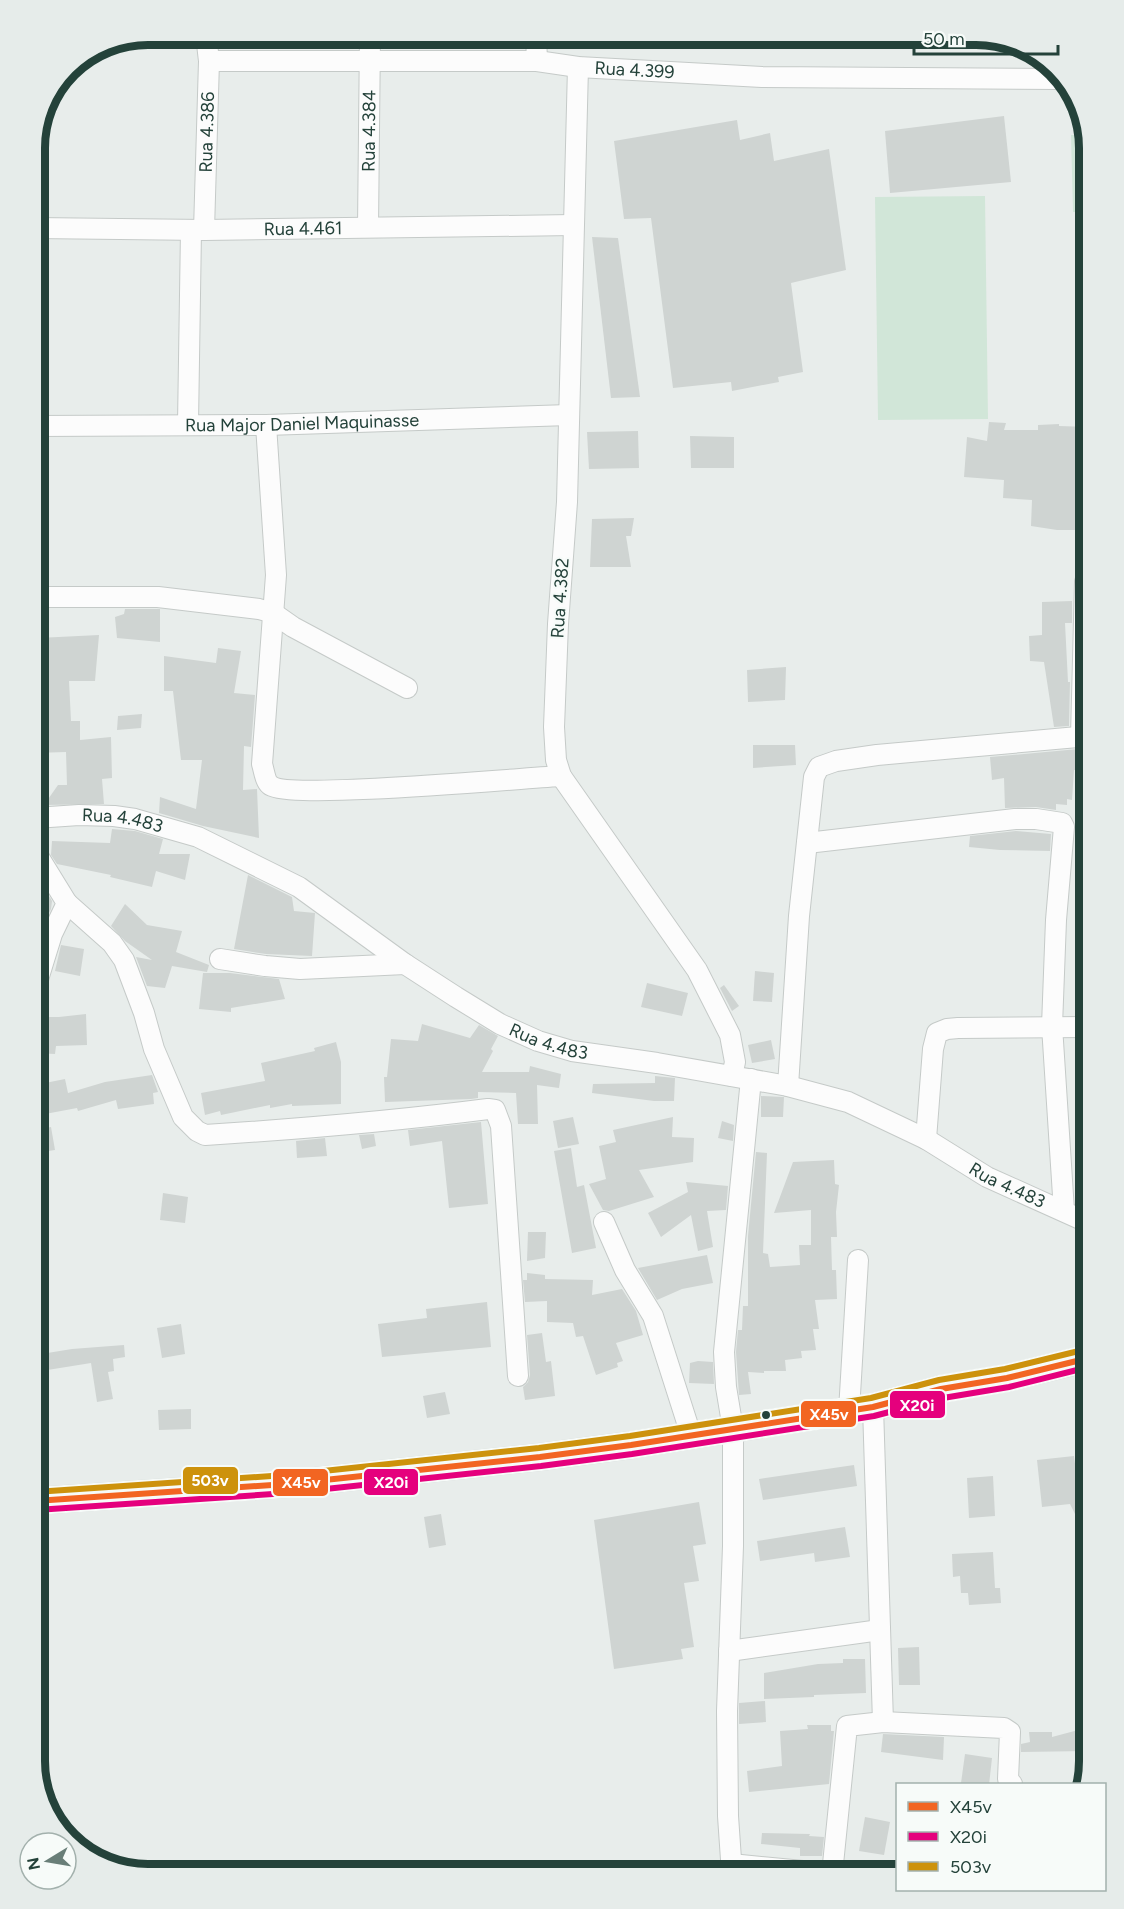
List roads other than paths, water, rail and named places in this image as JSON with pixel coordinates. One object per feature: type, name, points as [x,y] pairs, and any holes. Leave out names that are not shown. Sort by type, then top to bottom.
[{"type":"main road","points":[[45,1500],[212,1490],[382,1474],[631,1445],[861,1409],[941,1389],[1007,1378],[1079,1360]]},
{"type":"street","name":"Rua 4.386","points":[[188,424],[197,230],[209,61],[208,45]]},
{"type":"street","name":"Rua 4.384","points":[[368,227],[370,45]]},
{"type":"street","points":[[536,45],[537,61]]},
{"type":"street","name":"Rua 4.399","points":[[209,61],[537,61],[578,67],[762,77],[1052,79]]},
{"type":"street","name":"Rua 4.382","points":[[578,67],[567,502],[558,624],[554,727],[556,760],[561,776],[698,970],[730,1035],[735,1062],[742,1077],[724,1352],[726,1387],[733,1429],[733,1546],[727,1764],[731,1864]]},
{"type":"street","name":"Rua 4.461","points":[[45,228],[197,230],[573,225]]},
{"type":"street","name":"Rua Major Daniel Maquinasse","points":[[45,427],[267,425],[569,415]]},
{"type":"street","points":[[267,425],[276,575],[262,764],[270,786],[304,792],[561,776]]},
{"type":"street","points":[[45,597],[158,597],[242,606],[273,613],[293,627],[407,688]]},
{"type":"street","points":[[788,1086],[807,843],[814,777],[819,767],[877,755],[1079,737]]},
{"type":"street","name":"Rua 4.483","points":[[45,817],[114,816],[144,821],[198,837],[298,886],[405,964],[500,1024],[538,1041],[572,1051],[788,1086],[848,1102],[926,1139],[987,1177],[1079,1218]]},
{"type":"street","points":[[807,843],[1015,819],[1062,823],[1064,827],[1056,920],[1055,1002],[1052,1026],[1064,1211]]},
{"type":"street","points":[[45,867],[67,903],[112,944],[124,960],[166,1081],[183,1117],[197,1131],[206,1135],[296,1129],[405,1119],[488,1108],[495,1110],[501,1126],[518,1376]]},
{"type":"street","points":[[45,957],[52,934],[67,903]]},
{"type":"street","points":[[220,959],[300,969],[405,964]]},
{"type":"street","points":[[926,1139],[933,1048],[937,1033],[958,1028],[1079,1026]]},
{"type":"street","points":[[604,1222],[625,1270],[653,1316],[691,1435]]},
{"type":"street","points":[[858,1260],[861,1409],[880,1630],[883,1722]]},
{"type":"street","points":[[729,1651],[880,1630]]},
{"type":"street","points":[[834,1864],[846,1728],[849,1725],[883,1722],[1004,1728],[1010,1732],[1008,1779],[1011,1783]]}]
